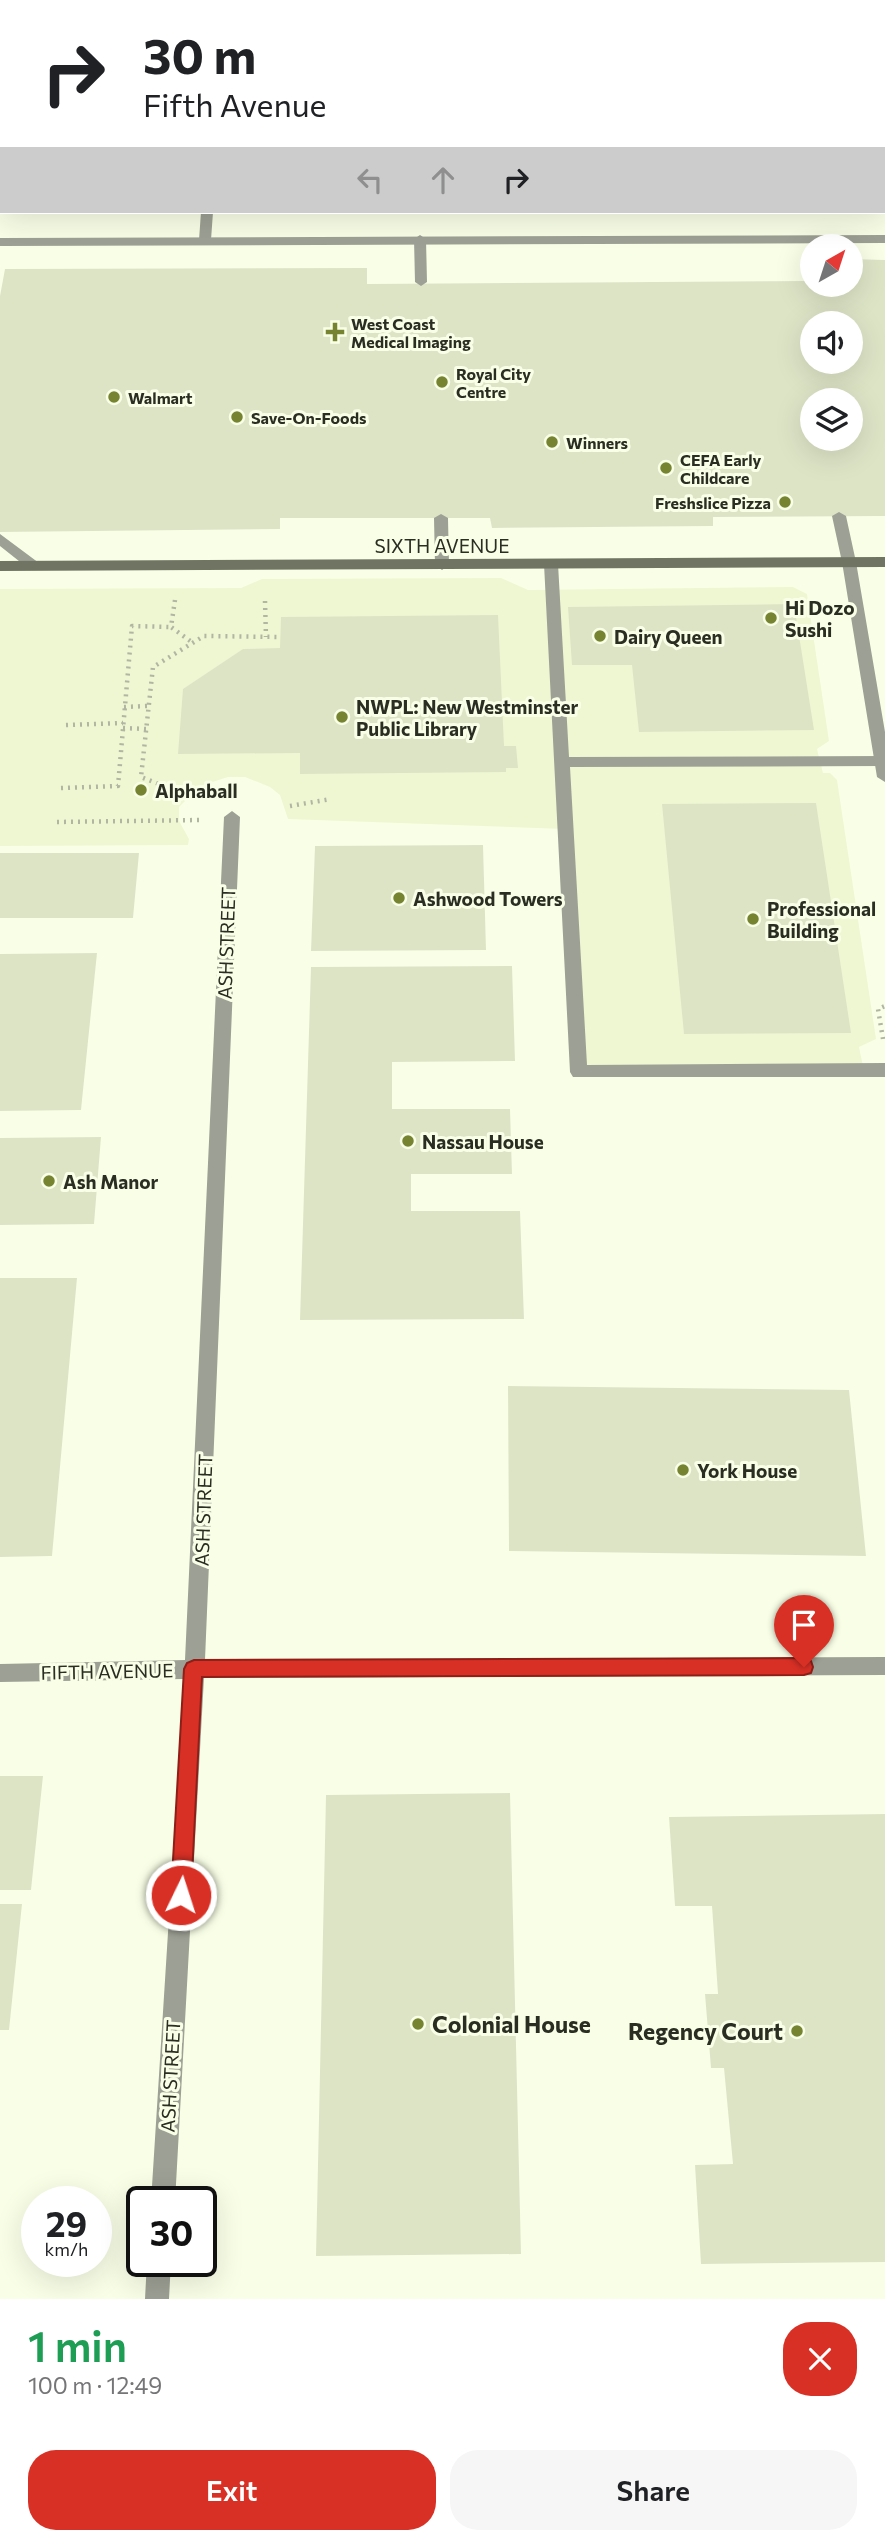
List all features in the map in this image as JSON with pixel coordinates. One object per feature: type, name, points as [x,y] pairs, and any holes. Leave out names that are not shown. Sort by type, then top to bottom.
[{"type":"street","points":[[205,240],[207,214]]},
{"type":"street","points":[[420,239],[421,282]]},
{"type":"street","points":[[0,242],[885,239]]},
{"type":"street","points":[[562,762],[884,766],[839,516]]},
{"type":"street","points":[[441,518],[442,565]]},
{"type":"street","points":[[0,539],[34,566]]},
{"type":"street","name":"SIXTH AVENUE","points":[[0,566],[885,562]]},
{"type":"street","points":[[551,564],[579,1072],[885,1070]]},
{"type":"street","name":"ASH STREET","points":[[164,2186],[194,1669],[232,817]]},
{"type":"street","name":"FIFTH AVENUE","points":[[0,1673],[194,1669],[885,1667]]},
{"type":"street","points":[[157,2299],[158,2277]]},
{"type":"path","points":[[170,626],[175,600]]},
{"type":"path","points":[[265,601],[266,637]]},
{"type":"path","points":[[61,788],[118,786],[132,626],[170,626],[193,643]]},
{"type":"path","points":[[184,794],[141,777],[153,667],[204,636],[281,637]]},
{"type":"path","points":[[123,707],[147,706]]},
{"type":"path","points":[[66,726],[123,725],[146,729]]},
{"type":"path","points":[[290,806],[331,799]]},
{"type":"path","points":[[57,822],[174,821],[232,817]]},
{"type":"path","points":[[883,1042],[878,1009],[885,1006]]},
{"type":"shaded area","points":[[501,578],[528,590],[793,587],[807,594],[829,741],[817,749],[823,773],[830,773],[837,780],[876,1039],[859,1047],[864,1071],[579,1072],[565,829],[288,819],[280,795],[270,787],[245,777],[228,777],[200,786],[179,807],[179,821],[189,839],[188,845],[0,846],[0,589],[241,588],[262,579]]},
{"type":"building","name":"Royal City Centre","points":[[863,259],[885,260],[885,516],[713,517],[713,526],[492,528],[490,518],[280,518],[280,529],[0,532],[0,296],[5,269],[367,268],[367,284],[800,281],[800,298],[863,298]]},
{"type":"building","points":[[794,604],[814,730],[639,732],[632,665],[572,665],[568,607]]},
{"type":"building","name":"NWPL: New Westminster Public Library","points":[[498,615],[504,746],[516,746],[518,768],[506,768],[506,772],[300,774],[300,753],[178,754],[183,689],[243,649],[280,648],[281,617]]},
{"type":"building","name":"Professional Building","points":[[816,803],[851,1033],[684,1034],[662,804]]},
{"type":"building","name":"Ashwood Towers","points":[[483,845],[486,950],[311,951],[315,846]]},
{"type":"building","points":[[0,853],[139,853],[133,918],[0,918]]},
{"type":"building","points":[[97,953],[81,1110],[0,1111],[0,954]]},
{"type":"building","name":"Nassau House","points":[[512,966],[515,1061],[392,1062],[392,1109],[510,1109],[512,1174],[411,1174],[411,1211],[520,1211],[524,1319],[300,1320],[311,967]]},
{"type":"building","name":"Ash Manor","points":[[101,1137],[94,1224],[0,1225],[0,1138]]},
{"type":"building","points":[[0,1278],[77,1278],[52,1556],[0,1557]]},
{"type":"building","name":"York House","points":[[508,1386],[849,1390],[866,1556],[509,1551]]},
{"type":"building","points":[[0,1776],[43,1776],[31,1890],[0,1890]]},
{"type":"building","name":"Colonial House","points":[[510,1793],[521,2254],[316,2256],[326,1795]]},
{"type":"building","name":"Regency Court","points":[[885,1814],[885,2262],[701,2264],[695,2165],[733,2164],[724,2068],[711,2068],[705,1994],[718,1994],[712,1906],[675,1906],[669,1817]]},
{"type":"building","points":[[0,1904],[22,1904],[9,2030],[0,2030]]},
{"type":"place","name":"West Coast Medical Imaging","points":[[335,332]]},
{"type":"place","name":"Royal City Centre","points":[[442,382]]},
{"type":"place","name":"Walmart","points":[[114,397]]},
{"type":"place","name":"Save-On-Foods","points":[[237,417]]},
{"type":"place","name":"Winners","points":[[552,442]]},
{"type":"place","name":"CEFA Early Childcare","points":[[666,468]]},
{"type":"place","name":"Freshslice Pizza","points":[[785,502]]},
{"type":"place","name":"Hi Dozo Sushi","points":[[771,618]]},
{"type":"place","name":"Dairy Queen","points":[[600,636]]},
{"type":"place","name":"NWPL: New Westminster Public Library","points":[[342,717]]},
{"type":"place","name":"Alphaball","points":[[141,790]]},
{"type":"place","name":"Ashwood Towers","points":[[399,898]]},
{"type":"place","name":"Professional Building","points":[[753,919]]},
{"type":"place","name":"Nassau House","points":[[408,1141]]},
{"type":"place","name":"Ash Manor","points":[[49,1181]]},
{"type":"place","name":"York House","points":[[683,1470]]},
{"type":"place","name":"Colonial House","points":[[418,2024]]},
{"type":"place","name":"Regency Court","points":[[797,2031]]},
{"type":"route","points":[[181,1895],[194,1669],[804,1667]]}]
